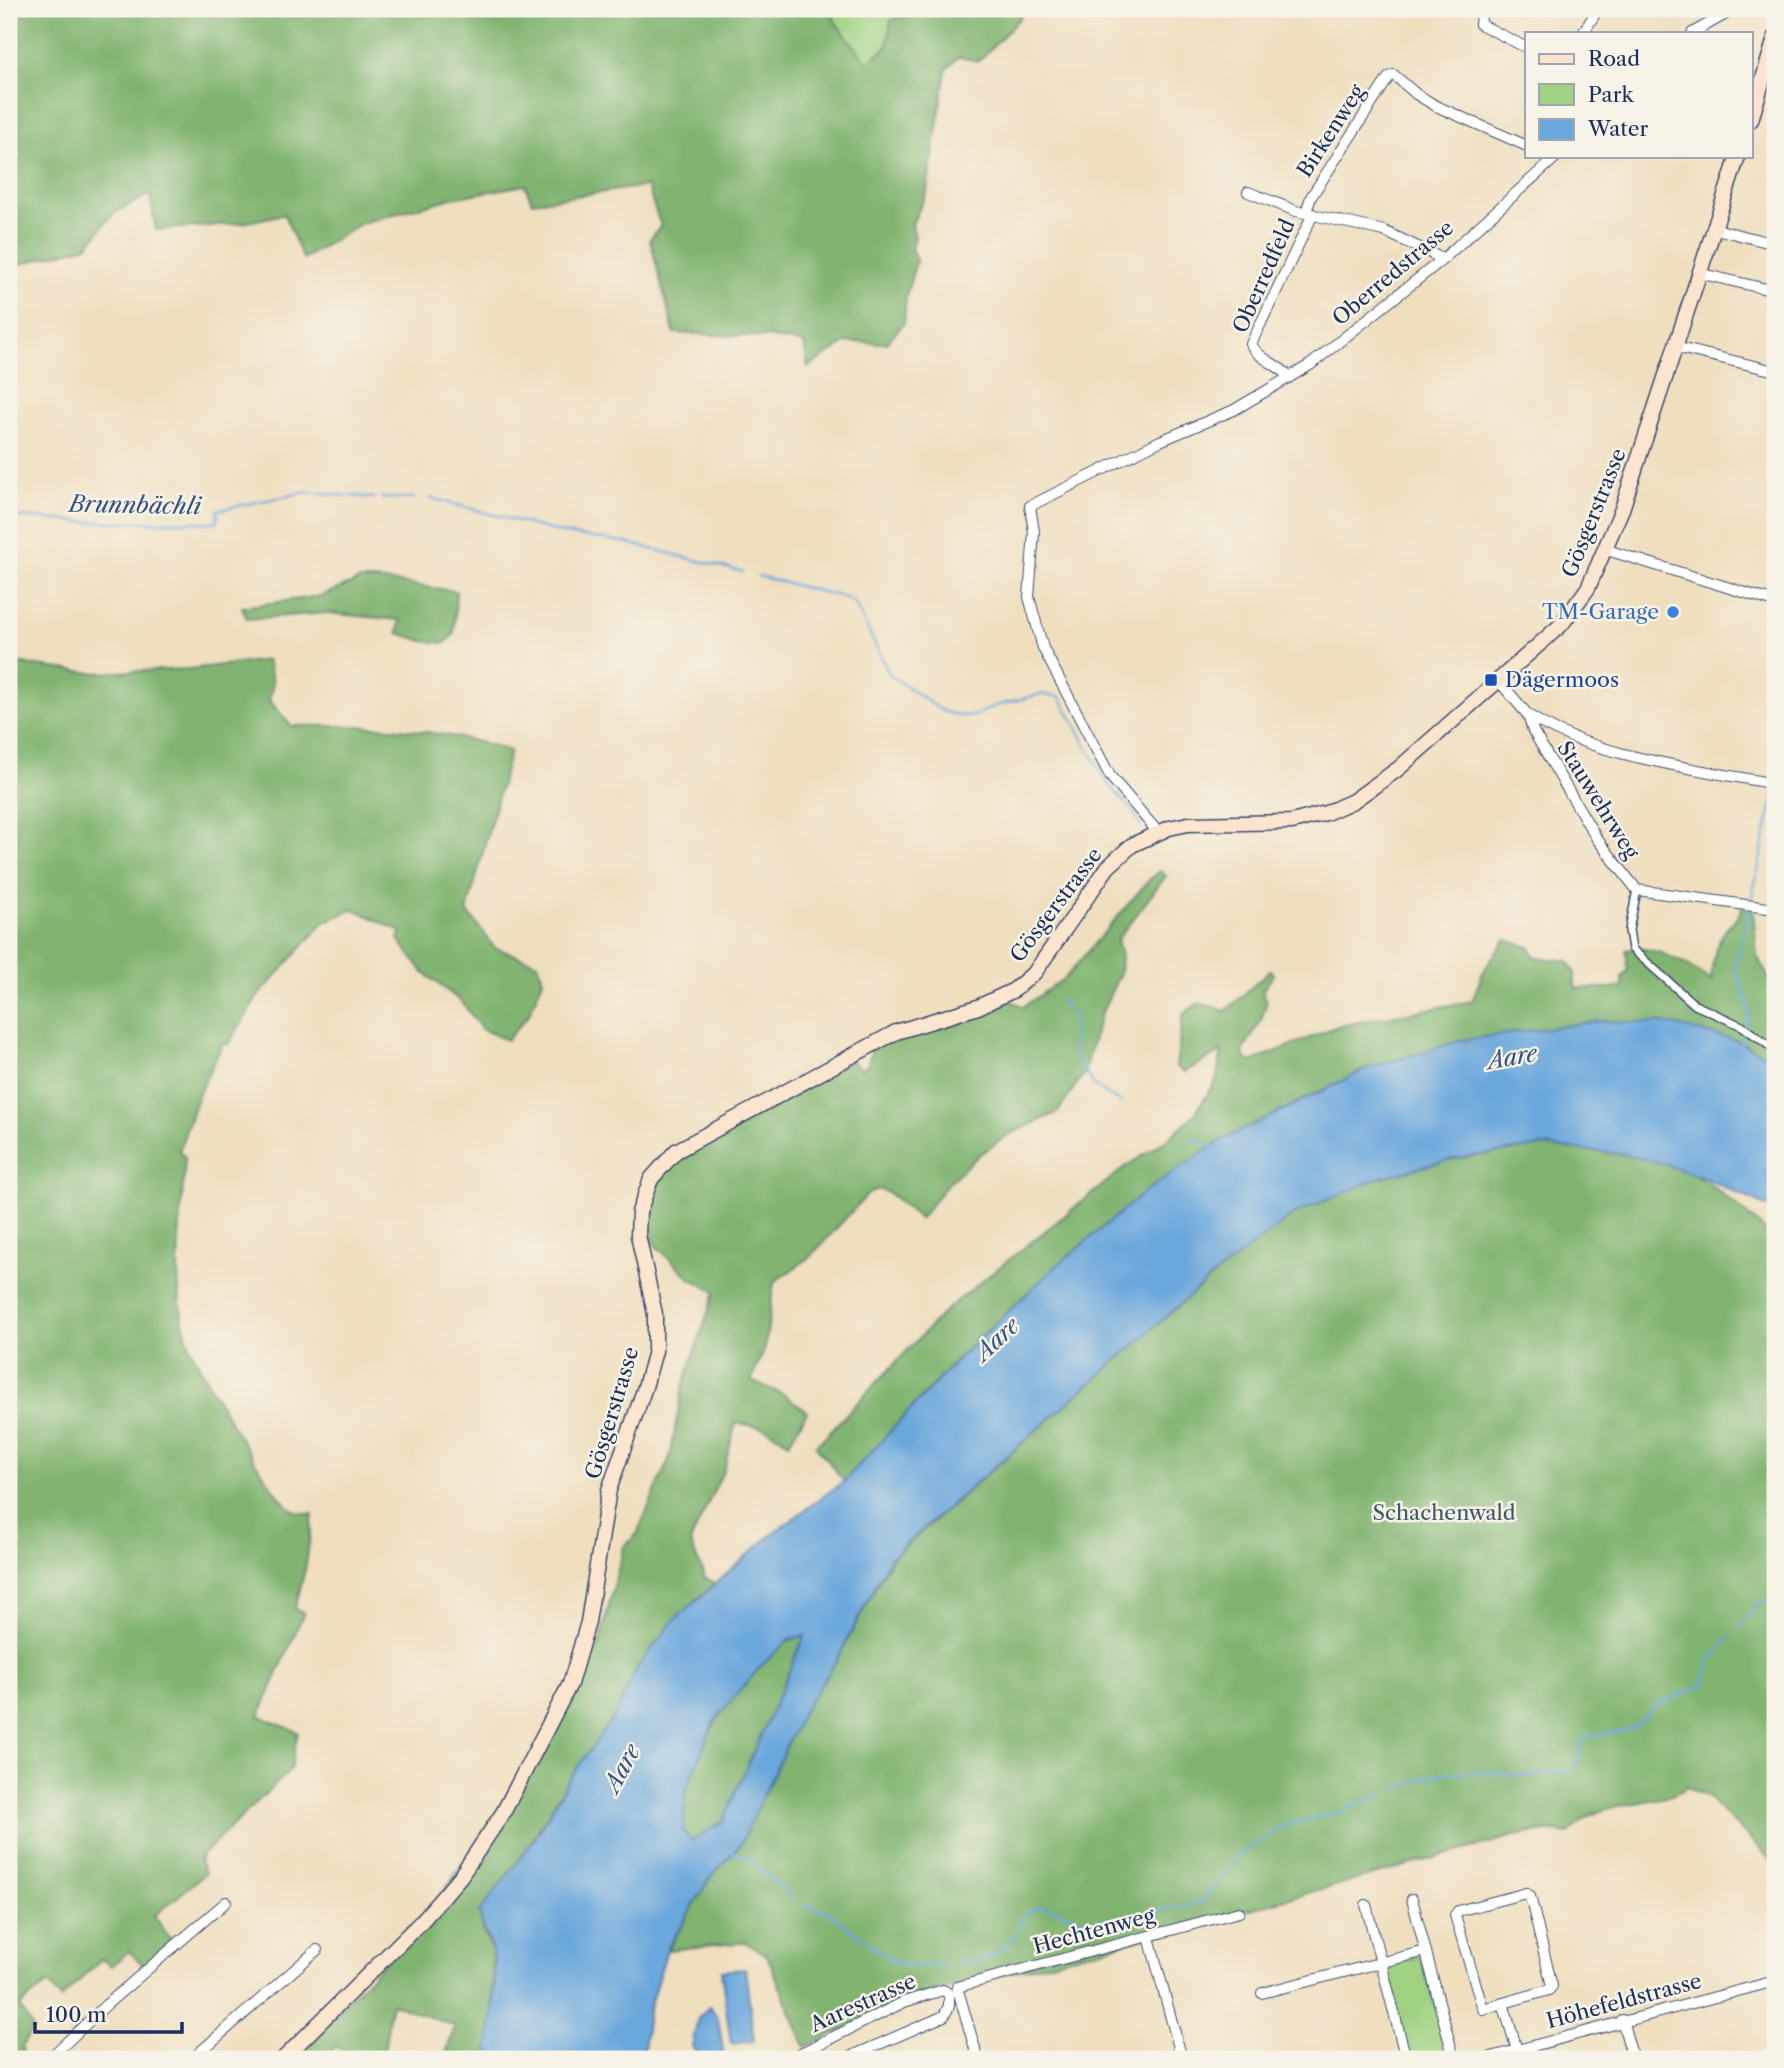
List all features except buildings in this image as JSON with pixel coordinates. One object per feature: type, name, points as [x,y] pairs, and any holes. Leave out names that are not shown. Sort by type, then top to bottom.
[{"type":"main road","points":[[1752,117],[1775,38]]},
{"type":"main road","name":"Gösgerstrasse","points":[[283,2059],[422,1921],[460,1877],[503,1813],[559,1707],[577,1664],[594,1592],[609,1490],[645,1387],[654,1351],[655,1314],[638,1235],[639,1212],[651,1179],[676,1151],[860,1050],[914,1024],[978,1007],[1014,990],[1035,972],[1108,867],[1132,845],[1157,831],[1188,824],[1292,822],[1326,813],[1374,789],[1561,625],[1588,588],[1607,550],[1737,158]]},
{"type":"street","points":[[1482,9],[1478,19],[1480,24],[1525,47]]},
{"type":"street","points":[[1584,32],[1598,9]]},
{"type":"street","points":[[1694,32],[1734,9]]},
{"type":"street","name":"Birkenweg","points":[[1310,213],[1317,188],[1389,77],[1394,75],[1416,94],[1436,106],[1525,145]]},
{"type":"street","name":"Oberredstrasse","points":[[1157,831],[1110,776],[1043,648],[1029,597],[1034,532],[1030,506],[1160,441],[1223,415],[1327,353],[1443,259],[1552,158]]},
{"type":"street","points":[[1248,192],[1281,206],[1384,231],[1443,259]]},
{"type":"street","name":"Oberredfeld","points":[[1290,377],[1279,365],[1256,352],[1251,341],[1310,213]]},
{"type":"street","points":[[1712,228],[1775,244]]},
{"type":"street","points":[[1698,273],[1775,290]]},
{"type":"street","points":[[1675,346],[1775,372]]},
{"type":"street","points":[[1607,550],[1775,603]]},
{"type":"street","name":"Stauwehrweg","points":[[1499,681],[1528,715],[1533,731],[1597,839],[1637,890],[1775,909]]},
{"type":"street","points":[[1528,715],[1586,741],[1616,750],[1672,765],[1774,784]]},
{"type":"street","points":[[1637,890],[1629,930],[1632,949],[1695,1005],[1745,1028],[1775,1050]]},
{"type":"street","points":[[1526,1893],[1530,1896],[1552,1986],[1549,1990],[1503,2003],[1483,2009],[1479,2006],[1455,1915],[1458,1911],[1526,1893]]},
{"type":"street","points":[[1412,1899],[1454,2059]]},
{"type":"street","points":[[49,2059],[107,2004],[226,1902]]},
{"type":"street","points":[[1366,1905],[1406,2059]]},
{"type":"street","name":"Hechtenweg","points":[[978,2059],[957,1987],[1239,1912]]},
{"type":"street","points":[[1149,1937],[1182,2059]]},
{"type":"street","points":[[192,2059],[317,1950]]},
{"type":"street","points":[[1262,1993],[1426,1951]]},
{"type":"street","name":"Höhefeldstrasse","points":[[1484,2059],[1775,1981]]},
{"type":"street","name":"Aarestrasse","points":[[789,2059],[912,1999],[943,1990],[949,1994],[949,2006],[944,2016],[845,2059]]},
{"type":"street","points":[[1503,2003],[1517,2050]]},
{"type":"street","points":[[1622,2020],[1633,2059]]},
{"type":"green space","points":[[9,9],[833,9],[834,21],[867,62],[887,48],[891,20],[934,9],[1025,9],[1020,18],[979,61],[958,57],[946,70],[927,192],[912,224],[915,238],[911,248],[916,261],[906,296],[904,323],[886,343],[847,342],[808,367],[804,343],[767,337],[674,333],[650,239],[661,226],[647,186],[532,202],[525,185],[452,198],[362,223],[303,259],[284,214],[243,223],[156,230],[150,194],[114,213],[87,246],[9,267]]},
{"type":"green space","points":[[833,9],[934,9],[867,63],[834,21]]},
{"type":"green space","points":[[360,580],[456,591],[454,634],[445,643],[423,641],[398,633],[400,620],[327,613],[247,619],[242,607],[321,596]]},
{"type":"green space","points":[[9,659],[13,663],[93,673],[188,669],[267,660],[273,683],[269,700],[291,726],[347,726],[429,732],[510,751],[467,911],[495,948],[538,963],[543,980],[529,1014],[507,1040],[481,1029],[462,1002],[424,973],[398,939],[402,932],[354,909],[324,922],[259,995],[228,1045],[223,1043],[198,1095],[179,1151],[185,1157],[178,1248],[179,1294],[187,1338],[193,1353],[251,1456],[282,1499],[295,1511],[313,1514],[306,1565],[295,1609],[304,1613],[259,1716],[298,1732],[290,1770],[199,1858],[205,1874],[154,1916],[172,1941],[144,1966],[129,1951],[112,1966],[101,1959],[61,1999],[48,1983],[20,2006],[33,2029],[22,2046],[22,2059],[9,2059]]},
{"type":"green space","points":[[1160,871],[1166,876],[1117,940],[1121,955],[1120,973],[1100,1016],[1084,1073],[1058,1112],[1010,1134],[980,1154],[947,1184],[920,1219],[889,1193],[877,1189],[867,1195],[809,1258],[774,1282],[765,1348],[751,1381],[783,1394],[807,1412],[789,1443],[765,1428],[736,1423],[724,1469],[690,1542],[705,1578],[716,1583],[675,1619],[637,1668],[616,1714],[569,1779],[515,1868],[487,1902],[483,1932],[492,1949],[493,2013],[487,2059],[444,2059],[455,2026],[391,2003],[383,2059],[350,2059],[337,2046],[321,2059],[289,2059],[420,1927],[558,1719],[570,1707],[566,1701],[580,1665],[598,1648],[624,1546],[637,1534],[670,1457],[683,1386],[715,1292],[690,1278],[651,1241],[650,1213],[655,1190],[667,1171],[709,1142],[851,1060],[860,1069],[867,1066],[872,1049],[885,1042],[1010,1000],[1023,1007],[1066,977],[1149,880]]},
{"type":"green space","points":[[1742,907],[1753,909],[1757,956],[1775,990],[1775,1061],[1736,1040],[1369,1068],[1222,1140],[1147,1190],[1053,1269],[959,1357],[844,1481],[816,1446],[947,1309],[1128,1165],[1168,1139],[1194,1115],[1216,1081],[1222,1051],[1184,1072],[1176,1067],[1183,1014],[1199,1003],[1226,1011],[1270,970],[1274,974],[1262,991],[1267,1001],[1261,1020],[1243,1051],[1244,1057],[1251,1062],[1338,1026],[1472,1001],[1483,972],[1505,940],[1530,947],[1534,957],[1568,961],[1575,972],[1575,988],[1623,988],[1622,977],[1628,970],[1626,950],[1636,948],[1671,957],[1711,981],[1717,945]]},
{"type":"green space","name":"Schachenwald","points":[[1543,1146],[1626,1154],[1686,1171],[1723,1194],[1775,1239],[1775,1864],[1708,1797],[1688,1787],[1658,1799],[1595,1813],[1581,1821],[1569,1834],[1545,1831],[1518,1835],[1149,1937],[919,1996],[805,2047],[767,1955],[745,1942],[668,1950],[709,1879],[740,1845],[802,1713],[835,1663],[891,1559],[1208,1280],[1294,1214],[1378,1178],[1453,1159]]},
{"type":"green space","points":[[806,1634],[723,1821],[692,1841],[683,1832],[686,1788],[693,1767],[716,1721],[731,1698],[766,1658]]},
{"type":"green space","points":[[1420,1956],[1451,2059],[1410,2059],[1385,1965]]},
{"type":"water","name":"Aare","points":[[1601,1021],[1664,1023],[1736,1040],[1775,1061],[1775,1210],[1704,1178],[1662,1163],[1629,1155],[1543,1146],[1453,1159],[1378,1178],[1294,1214],[1208,1280],[890,1558],[835,1663],[802,1713],[740,1845],[709,1879],[667,1950],[648,2011],[643,2059],[487,2059],[495,1973],[492,1949],[479,1913],[536,1837],[569,1779],[616,1714],[637,1668],[675,1619],[771,1535],[844,1481],[959,1358],[1053,1269],[1147,1190],[1222,1140],[1369,1068],[1462,1040]],"holes":[[[805,1635],[723,1821],[692,1841],[683,1831],[686,1790],[714,1721],[760,1667],[789,1640]]]},
{"type":"water","points":[[745,1968],[754,2041],[731,2044],[721,1971]]},
{"type":"water","points":[[710,2006],[718,2018],[724,2057],[700,2059],[692,2046],[698,2018]]},
{"type":"waterway","name":"Brunnbächli","points":[[9,516],[83,522],[217,522],[218,510],[307,492],[374,498]]},
{"type":"waterway","name":"Brunnbächli","points":[[381,498],[414,498]]},
{"type":"waterway","name":"Brunnbächli","points":[[431,498],[565,534],[624,542],[743,572]]},
{"type":"waterway","name":"Brunnbächli","points":[[758,576],[847,598],[855,604],[890,675],[942,711],[960,716],[977,715],[992,707],[1041,694],[1060,697],[1106,781],[1134,813],[1141,826]]},
{"type":"waterway","points":[[1751,902],[1775,791]]},
{"type":"waterway","points":[[1747,1025],[1749,1008],[1735,968],[1750,908]]},
{"type":"waterway","name":"Brunnbächli","points":[[1061,1001],[1074,1016],[1073,1053],[1094,1085],[1121,1103]]},
{"type":"waterway","points":[[1741,1043],[1745,1032]]},
{"type":"waterway","points":[[1193,1139],[1213,1147]]},
{"type":"waterway","points":[[1738,1628],[1762,1601],[1775,1600]]},
{"type":"waterway","points":[[1394,1788],[1442,1773],[1492,1772],[1519,1776],[1571,1771],[1576,1765],[1581,1743],[1587,1737],[1628,1730],[1639,1724],[1654,1706],[1704,1685],[1709,1661],[1730,1637]]},
{"type":"waterway","points":[[1149,1913],[1202,1902],[1238,1856],[1283,1826],[1337,1813],[1382,1794]]},
{"type":"waterway","points":[[731,1851],[750,1859],[792,1899]]},
{"type":"waterway","points":[[804,1905],[827,1912],[896,1963],[914,1966],[945,1964]]},
{"type":"waterway","points":[[958,1963],[981,1960],[1000,1951],[1011,1940],[1027,1913],[1037,1908],[1049,1908],[1083,1920],[1137,1916]]},
{"type":"place","name":"TM-Garage","points":[[1673,612]]},
{"type":"place","name":"Dägermoos","points":[[1491,680]]}]
